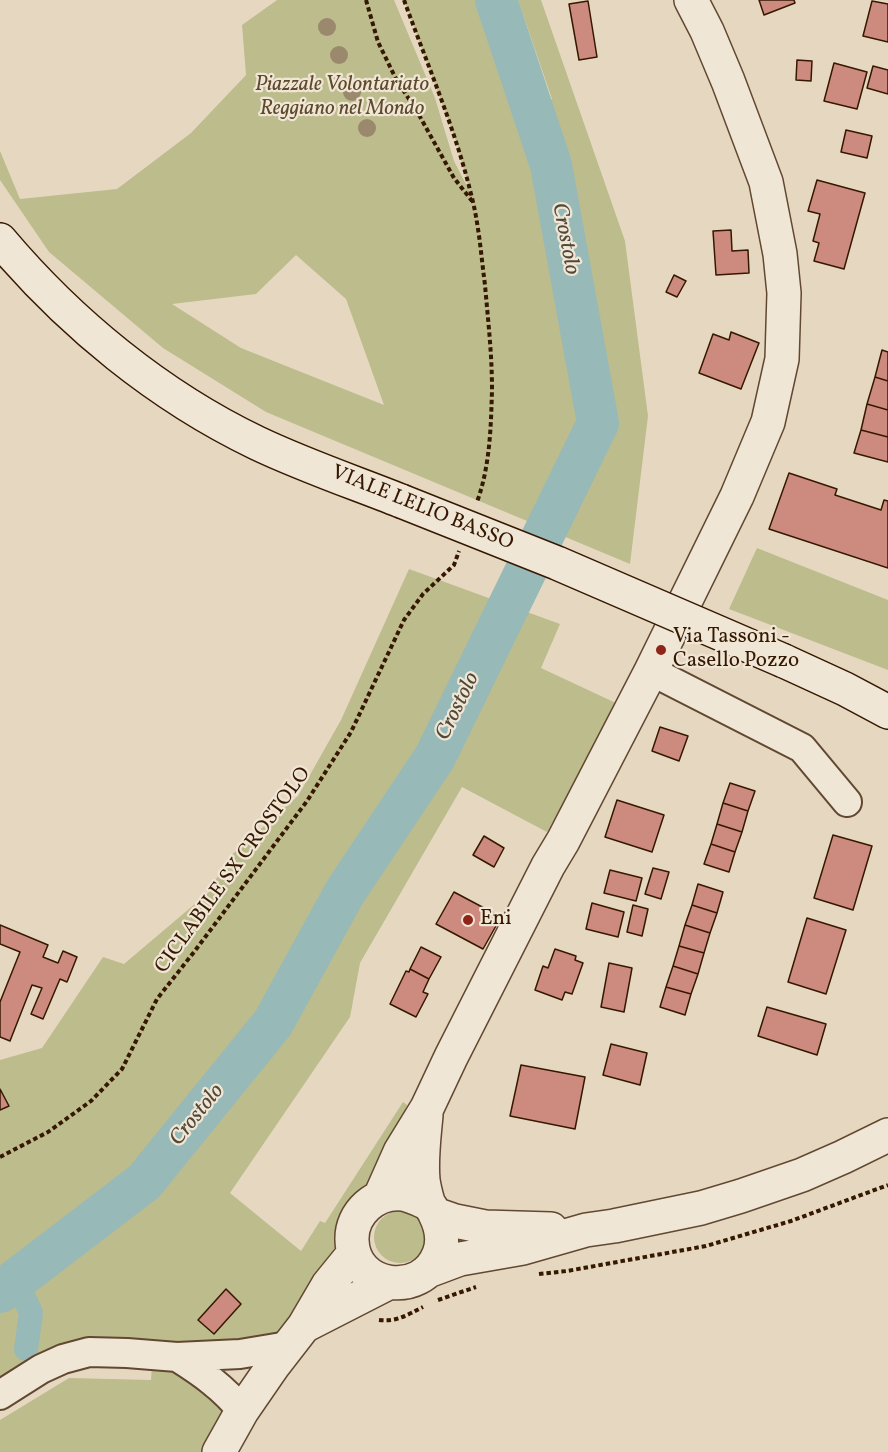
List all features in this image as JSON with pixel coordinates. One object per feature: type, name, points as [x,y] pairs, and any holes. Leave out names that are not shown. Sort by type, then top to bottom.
[{"type":"street","points":[[380,1197],[399,1152],[427,1108],[451,1056],[651,671],[718,537],[768,422],[782,359],[784,293],[780,254],[766,183],[728,81],[691,0]]},
{"type":"street","name":"VIALE LELIO BASSO","points":[[0,240],[32,277],[74,318],[162,388],[210,418],[259,444],[547,559],[784,661],[888,712]]},
{"type":"street","points":[[651,671],[802,748],[847,802]]},
{"type":"street","points":[[427,1108],[422,1159],[423,1181],[441,1231],[441,1244],[431,1287]]},
{"type":"street","points":[[431,1287],[460,1259],[523,1248],[586,1230],[701,1208],[802,1175],[888,1135]]},
{"type":"street","points":[[431,1287],[412,1281],[398,1284],[388,1283],[370,1275],[362,1268],[354,1253],[352,1233],[363,1209],[380,1197],[400,1194],[412,1197],[455,1221],[485,1227],[586,1230]]},
{"type":"street","points":[[219,1452],[242,1411],[296,1336],[328,1285],[354,1253]]},
{"type":"street","points":[[0,1395],[41,1369],[63,1359],[88,1352],[177,1357],[240,1354],[296,1336],[388,1283]]},
{"type":"street","points":[[177,1357],[205,1375],[231,1397],[242,1411]]},
{"type":"path","points":[[366,0],[378,42],[395,77],[454,178],[473,201]]},
{"type":"path","points":[[404,0],[456,141],[473,201],[481,247],[491,359],[491,432],[482,488]]},
{"type":"path","name":"CICLABILE SX CROSTOLO","points":[[0,1157],[48,1132],[91,1101],[122,1070],[157,999],[307,801],[351,732],[404,620],[423,594],[454,565]]},
{"type":"path","points":[[532,1275],[567,1271],[706,1246],[791,1221],[888,1185]]},
{"type":"path","points":[[431,1287],[482,1285]]},
{"type":"path","points":[[377,1319],[390,1321],[424,1307]]},
{"type":"green space","name":"Piazzale Volontariato Reggiano nel Mondo","points":[[277,0],[394,0],[435,98],[454,161],[470,192],[456,141],[404,0],[482,0],[522,111],[552,99],[518,0],[541,0],[625,241],[648,416],[630,564],[266,412],[163,348],[49,252],[0,180],[0,151],[20,199],[117,189],[191,133],[246,75],[242,25]],"holes":[[[296,255],[346,299],[384,405],[241,348],[172,304],[256,294]]]},
{"type":"green space","points":[[757,548],[888,600],[888,670],[729,609]]},
{"type":"green space","points":[[409,569],[560,624],[541,668],[618,704],[547,832],[462,787],[360,963],[350,1017],[230,1193],[301,1251],[320,1221],[325,1223],[403,1102],[407,1105],[402,1122],[335,1258],[276,1337],[241,1347],[85,1346],[0,1386],[0,1060],[42,1048],[103,957],[124,964],[209,892],[228,858],[298,796],[341,720]]},
{"type":"green space","points":[[395,1211],[405,1211],[419,1218],[426,1237],[419,1256],[405,1263],[395,1263],[385,1259],[378,1252],[374,1242],[374,1232],[378,1222],[385,1215]]},
{"type":"green space","points":[[152,1365],[190,1376],[228,1413],[206,1452],[0,1452],[0,1420],[69,1378],[151,1380]]},
{"type":"building","points":[[759,0],[794,0],[795,3],[764,15]]},
{"type":"building","points":[[588,1],[597,57],[579,60],[569,4]]},
{"type":"building","points":[[872,1],[888,4],[888,42],[863,36]]},
{"type":"building","points":[[797,60],[812,61],[811,81],[796,80]]},
{"type":"building","points":[[834,63],[867,72],[857,109],[824,101]]},
{"type":"building","points":[[873,66],[888,70],[888,94],[867,88]]},
{"type":"building","points":[[846,130],[872,136],[867,158],[841,152]]},
{"type":"building","points":[[817,180],[865,193],[844,269],[814,261],[819,243],[813,241],[820,214],[808,211]]},
{"type":"building","points":[[731,230],[732,251],[748,250],[749,273],[716,275],[713,231]]},
{"type":"building","points":[[674,275],[686,281],[677,297],[666,292]]},
{"type":"building","points":[[731,332],[759,343],[741,389],[699,373],[713,334],[729,340]]},
{"type":"building","points":[[882,350],[888,352],[888,381],[875,377]]},
{"type":"building","points":[[875,377],[888,381],[888,410],[867,404]]},
{"type":"building","points":[[867,404],[888,410],[888,437],[861,430]]},
{"type":"building","points":[[861,430],[888,437],[888,462],[854,453]]},
{"type":"building","points":[[789,473],[837,489],[835,495],[881,510],[884,500],[888,501],[888,568],[769,529]]},
{"type":"building","points":[[660,727],[688,736],[679,761],[652,751]]},
{"type":"building","points":[[730,783],[755,791],[748,811],[723,803]]},
{"type":"building","points":[[617,800],[664,815],[652,852],[605,837]]},
{"type":"building","points":[[723,803],[748,811],[742,832],[717,824]]},
{"type":"building","points":[[717,824],[742,832],[735,852],[711,844]]},
{"type":"building","points":[[833,835],[872,846],[853,910],[814,898]]},
{"type":"building","points":[[484,836],[504,848],[494,867],[473,855]]},
{"type":"building","points":[[711,844],[735,852],[729,872],[704,864]]},
{"type":"building","points":[[653,868],[669,872],[661,899],[645,894]]},
{"type":"building","points":[[610,870],[642,878],[636,901],[604,893]]},
{"type":"building","points":[[698,884],[723,892],[717,913],[692,905]]},
{"type":"building","points":[[454,892],[501,917],[483,949],[436,924]]},
{"type":"building","points":[[592,903],[624,912],[618,937],[586,929]]},
{"type":"building","points":[[633,905],[648,909],[642,936],[627,932]]},
{"type":"building","points":[[692,905],[717,913],[710,933],[685,925]]},
{"type":"building","points":[[807,918],[846,930],[826,994],[788,982]]},
{"type":"building","points":[[0,925],[48,945],[43,957],[58,963],[63,951],[77,957],[67,982],[60,979],[43,1019],[31,1014],[42,988],[32,985],[10,1041],[0,1037],[0,1002],[20,952],[0,944]]},
{"type":"building","points":[[685,925],[710,933],[704,953],[679,946]]},
{"type":"building","points":[[679,946],[704,953],[698,974],[673,966]]},
{"type":"building","points":[[421,947],[441,957],[429,979],[410,969]]},
{"type":"building","points":[[555,949],[576,956],[575,960],[583,963],[572,994],[565,992],[562,1000],[535,990],[543,966],[548,968]]},
{"type":"building","points":[[609,963],[632,968],[624,1012],[601,1007]]},
{"type":"building","points":[[673,966],[698,974],[691,994],[666,987]]},
{"type":"building","points":[[410,969],[429,979],[423,992],[428,994],[416,1017],[390,1004],[406,971],[409,972]]},
{"type":"building","points":[[666,987],[691,994],[685,1015],[660,1007]]},
{"type":"building","points":[[767,1007],[826,1024],[817,1055],[758,1036]]},
{"type":"building","points":[[611,1044],[647,1053],[640,1085],[603,1075]]},
{"type":"building","points":[[521,1065],[585,1077],[575,1129],[510,1116]]},
{"type":"building","points":[[0,1089],[9,1106],[0,1110]]},
{"type":"building","points":[[226,1289],[241,1304],[214,1334],[198,1320]]},
{"type":"waterway","name":"Crostolo","points":[[0,1292],[144,1182],[273,1023],[345,892],[435,757],[598,423],[551,165],[496,0]]},
{"type":"waterway","points":[[16,1280],[31,1313],[26,1349]]},
{"type":"place","name":"Via Tassoni - Casello Pozzo","points":[[661,650]]},
{"type":"place","name":"Eni","points":[[468,920]]}]
